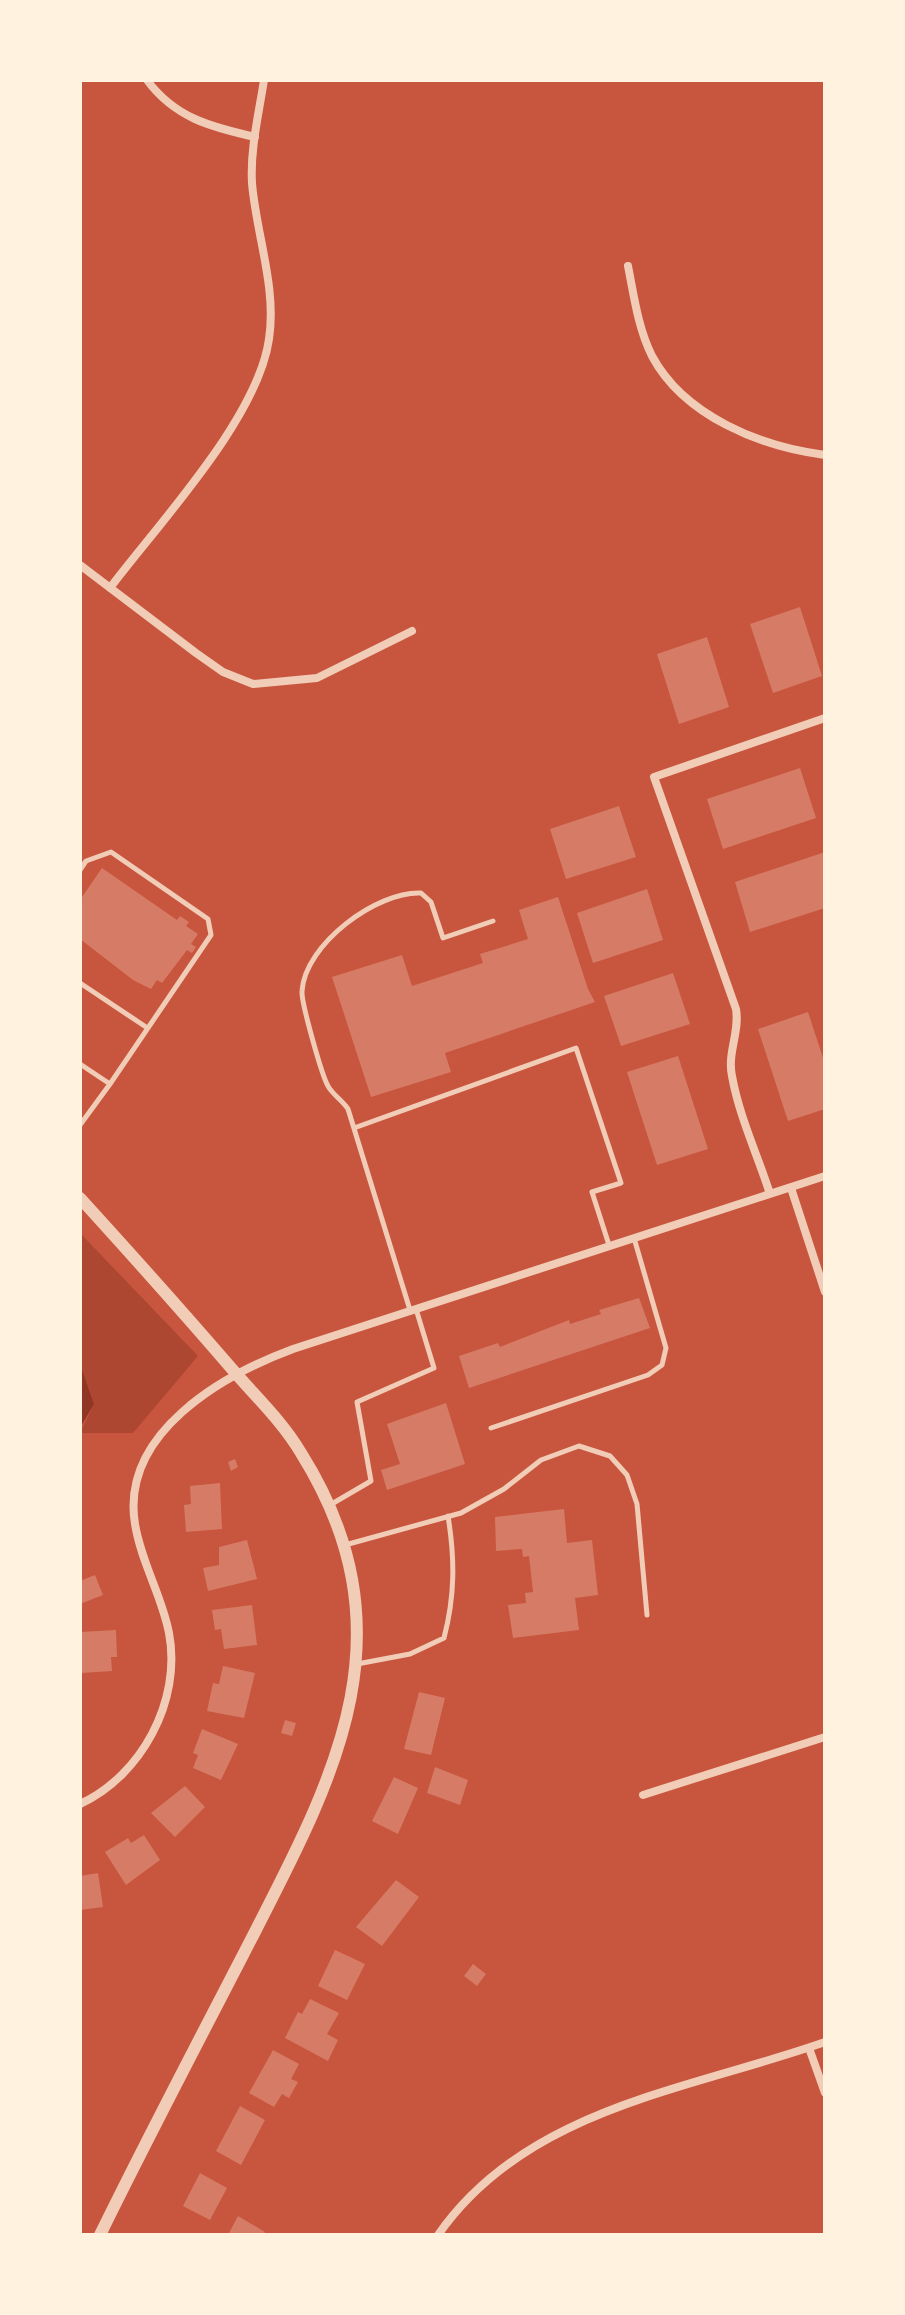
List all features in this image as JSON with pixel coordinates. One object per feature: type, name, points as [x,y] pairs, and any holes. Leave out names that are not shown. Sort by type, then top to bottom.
[{"type":"street","points":[[147,80],[183,116],[214,128],[255,137]]},
{"type":"street","points":[[110,588],[227,436],[256,384],[270,339],[268,292],[252,181],[264,80]]},
{"type":"street","points":[[628,266],[642,332],[654,358],[692,401],[724,424],[759,439],[825,455]]},
{"type":"street","points":[[80,565],[223,672],[253,684],[317,678],[412,631]]},
{"type":"street","points":[[770,1194],[732,1076],[730,1055],[738,1021],[736,1009],[654,777],[825,718]]},
{"type":"street","points":[[80,1804],[99,1795],[121,1778],[139,1757],[158,1722],[170,1664],[169,1633],[134,1519],[138,1475],[161,1435],[202,1396],[236,1374],[282,1353],[825,1176]]},
{"type":"street","points":[[791,1188],[825,1292]]},
{"type":"street","points":[[80,1198],[288,1432],[329,1506],[344,1545],[355,1605],[357,1664],[346,1725],[321,1799],[100,2235]]},
{"type":"street","points":[[643,1795],[825,1737]]},
{"type":"street","points":[[440,2235],[487,2178],[544,2138],[587,2119],[825,2042]]},
{"type":"street","points":[[809,2048],[825,2093]]},
{"type":"lane","points":[[80,870],[86,861],[111,852],[208,919],[211,935],[80,1125]]},
{"type":"lane","points":[[329,1506],[371,1481],[357,1402],[434,1368],[348,1109],[328,1087],[302,994],[305,975],[318,953],[355,916],[407,892],[421,893],[431,902],[443,938],[493,921]]},
{"type":"lane","points":[[80,983],[146,1027]]},
{"type":"lane","points":[[354,1128],[576,1048],[621,1183],[592,1192],[609,1246]]},
{"type":"lane","points":[[80,1064],[110,1084]]},
{"type":"lane","points":[[491,1428],[648,1375],[662,1365],[666,1348],[634,1238]]},
{"type":"lane","points":[[344,1545],[448,1516],[504,1489],[541,1460],[579,1446],[610,1456],[627,1475],[637,1504],[647,1615]]},
{"type":"lane","points":[[357,1664],[410,1654],[444,1638],[451,1611],[455,1559],[448,1516]]},
{"type":"shaded area","points":[[80,1233],[198,1356],[133,1433],[80,1433],[94,1404],[80,1364]]},
{"type":"shaded area","points":[[80,1364],[94,1404],[80,1428]]},
{"type":"building","points":[[800,607],[822,676],[773,693],[750,624]]},
{"type":"building","points":[[707,637],[729,707],[679,724],[657,654]]},
{"type":"building","points":[[800,768],[816,818],[723,849],[707,799]]},
{"type":"building","points":[[619,806],[636,857],[566,879],[550,829]]},
{"type":"building","points":[[825,852],[825,908],[750,932],[735,882]]},
{"type":"building","points":[[102,868],[177,920],[180,916],[189,922],[186,926],[198,934],[191,944],[196,947],[192,953],[187,950],[162,983],[157,980],[151,989],[133,980],[80,939],[80,900]]},
{"type":"building","points":[[647,889],[663,940],[593,963],[577,913]]},
{"type":"building","points":[[558,897],[595,1002],[445,1053],[451,1072],[371,1097],[332,977],[402,955],[412,986],[483,963],[480,954],[528,939],[519,910]]},
{"type":"building","points":[[673,973],[690,1024],[621,1046],[604,996]]},
{"type":"building","points":[[808,1012],[825,1064],[825,1109],[788,1121],[758,1029]]},
{"type":"building","points":[[678,1056],[708,1149],[657,1165],[627,1072]]},
{"type":"building","points":[[639,1298],[650,1328],[469,1388],[459,1356],[498,1343],[500,1347],[569,1320],[570,1324],[601,1314],[599,1310]]},
{"type":"building","points":[[446,1403],[465,1464],[387,1490],[381,1470],[400,1464],[387,1424]]},
{"type":"building","points":[[235,1459],[238,1467],[231,1471],[228,1462]]},
{"type":"building","points":[[220,1483],[222,1529],[186,1532],[184,1505],[191,1504],[190,1486]]},
{"type":"building","points":[[564,1509],[567,1543],[592,1540],[598,1595],[575,1598],[579,1630],[513,1638],[508,1605],[526,1603],[525,1593],[533,1592],[529,1556],[523,1557],[522,1549],[496,1551],[495,1517]]},
{"type":"building","points":[[247,1540],[257,1579],[208,1591],[203,1568],[219,1565],[219,1547]]},
{"type":"building","points":[[95,1575],[103,1595],[80,1604],[80,1581]]},
{"type":"building","points":[[252,1605],[257,1645],[224,1649],[221,1629],[215,1630],[212,1610]]},
{"type":"building","points":[[116,1630],[117,1657],[111,1657],[112,1671],[81,1673],[80,1632]]},
{"type":"building","points":[[223,1666],[255,1673],[244,1718],[207,1711],[213,1683],[219,1684]]},
{"type":"building","points":[[419,1692],[445,1698],[431,1755],[404,1749]]},
{"type":"building","points":[[285,1720],[296,1723],[292,1736],[281,1733]]},
{"type":"building","points":[[202,1729],[238,1744],[221,1780],[193,1768],[198,1755],[193,1753]]},
{"type":"building","points":[[435,1767],[468,1780],[460,1805],[427,1793]]},
{"type":"building","points":[[394,1777],[418,1788],[398,1834],[372,1821]]},
{"type":"building","points":[[185,1786],[205,1807],[175,1837],[151,1813]]},
{"type":"building","points":[[144,1835],[160,1860],[126,1885],[105,1852],[128,1838],[131,1843]]},
{"type":"building","points":[[98,1873],[103,1907],[80,1910],[80,1876]]},
{"type":"building","points":[[396,1880],[419,1897],[382,1946],[356,1927]]},
{"type":"building","points":[[335,1950],[365,1964],[347,2000],[318,1986]]},
{"type":"building","points":[[473,1964],[486,1974],[477,1986],[464,1976]]},
{"type":"building","points":[[310,1999],[339,2013],[327,2034],[338,2040],[328,2061],[285,2038],[298,2012],[302,2014]]},
{"type":"building","points":[[273,2050],[299,2064],[291,2079],[298,2082],[289,2098],[282,2094],[274,2107],[249,2093]]},
{"type":"building","points":[[240,2106],[265,2120],[241,2165],[216,2151]]},
{"type":"building","points":[[200,2173],[227,2188],[210,2220],[183,2206]]},
{"type":"building","points":[[238,2216],[265,2232],[263,2235],[228,2235]]}]
